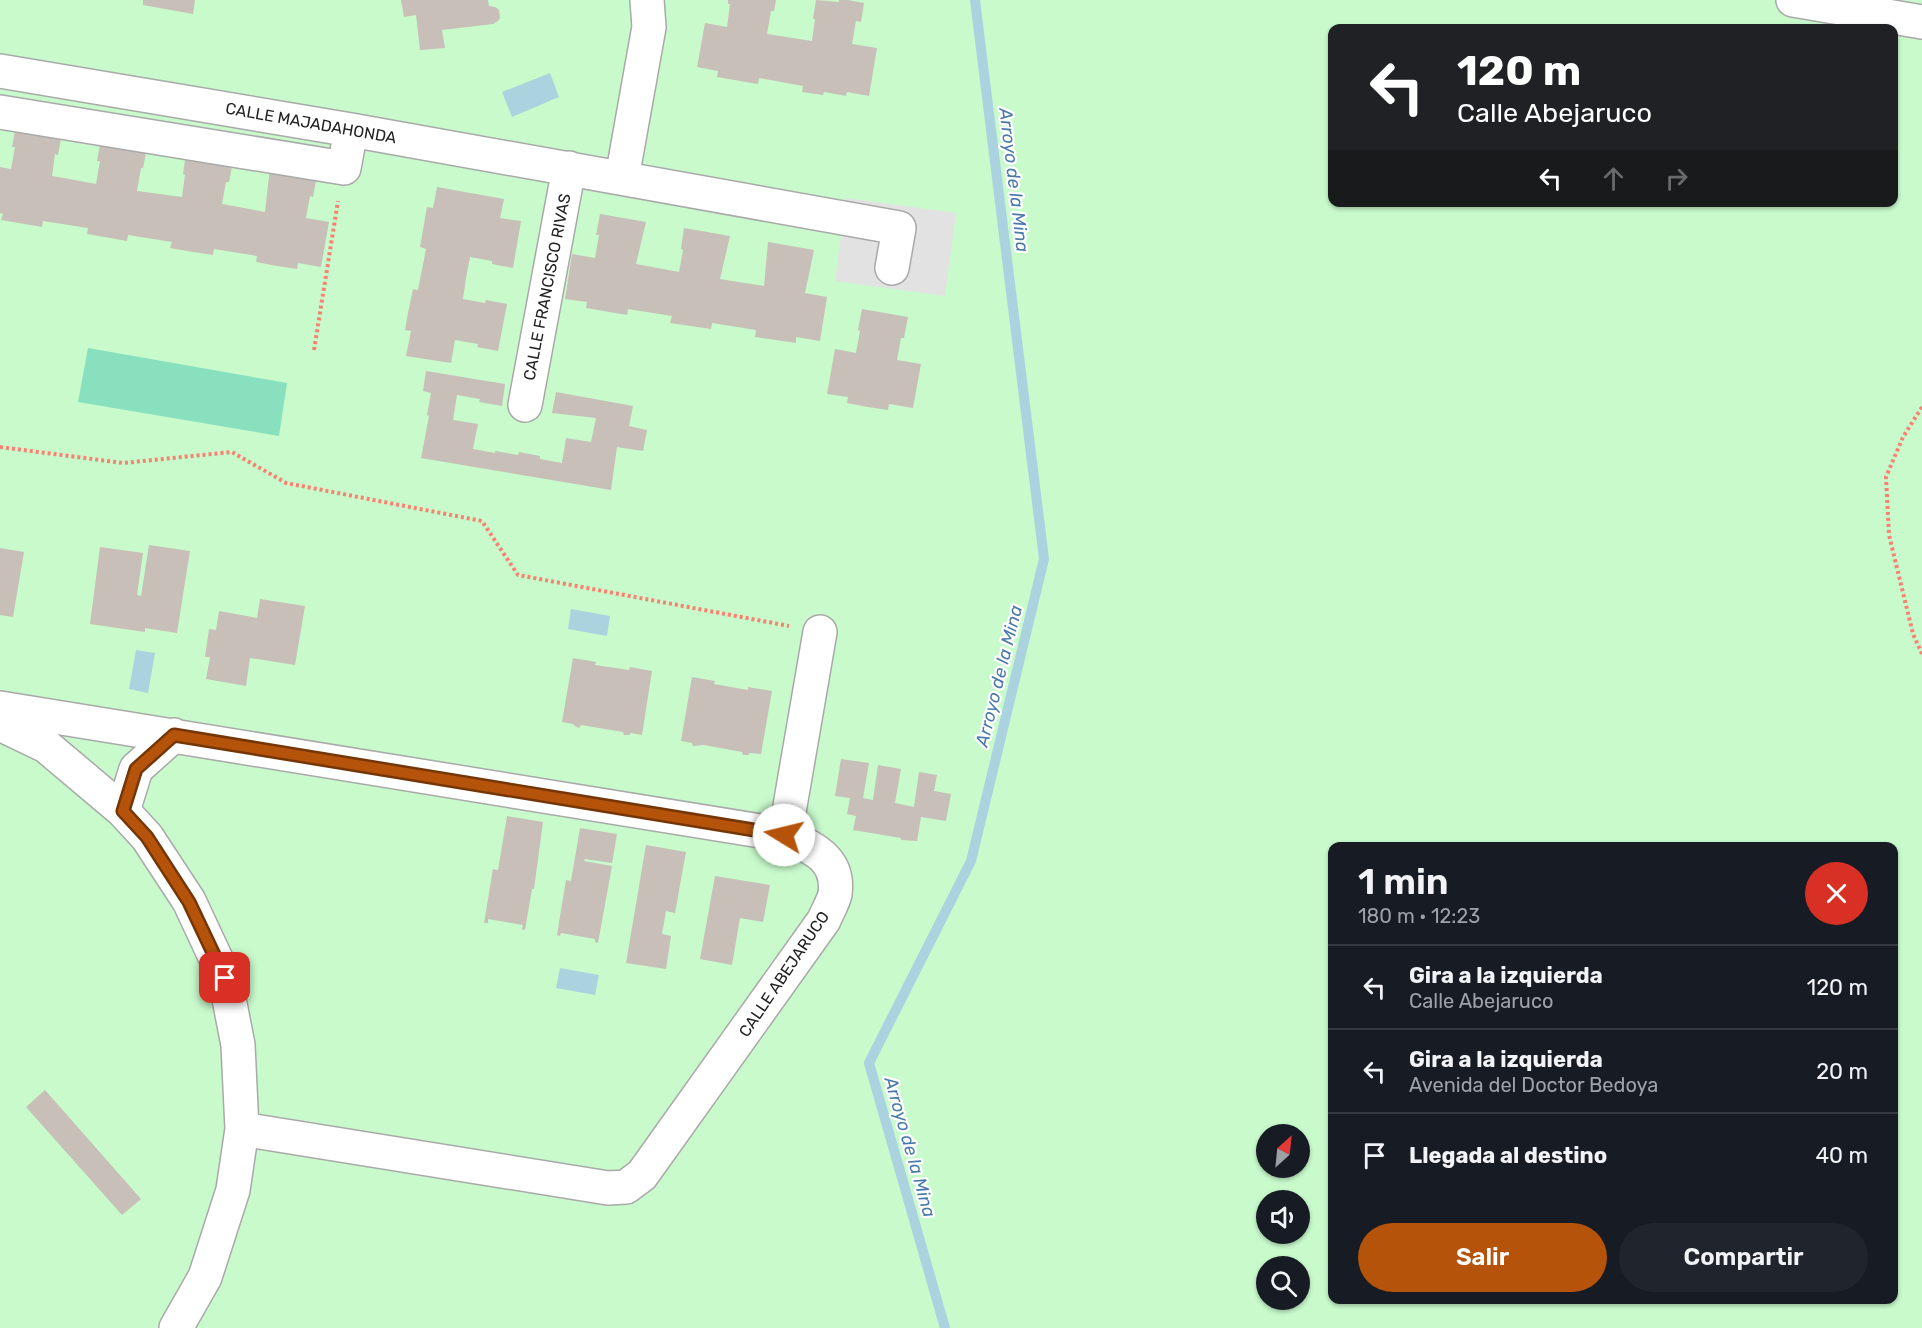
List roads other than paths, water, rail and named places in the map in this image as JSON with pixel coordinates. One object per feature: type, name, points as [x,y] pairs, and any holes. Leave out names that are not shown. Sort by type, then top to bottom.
[{"type":"street","points":[[622,178],[649,27],[647,0]]},
{"type":"street","points":[[1793,0],[1922,22]]},
{"type":"street","name":"CALLE MAJADAHONDA","points":[[0,71],[569,168],[898,228],[892,268]]},
{"type":"street","points":[[0,112],[344,168],[351,130]]},
{"type":"street","name":"CALLE FRANCISCO RIVAS","points":[[525,405],[569,168]]},
{"type":"street","points":[[784,835],[820,632]]},
{"type":"street","name":"CALLE ABEJARUCO","points":[[0,708],[784,835],[814,848],[833,869],[835,894],[824,920],[642,1175],[626,1186],[608,1188],[242,1129]]},
{"type":"street","points":[[0,724],[46,746],[123,811],[147,837],[189,902],[225,978],[238,1045],[242,1129],[233,1190],[205,1277],[177,1328]]},
{"type":"street","points":[[123,811],[136,769],[174,735]]},
{"type":"water","points":[[550,73],[559,97],[512,117],[502,92]]},
{"type":"water","points":[[571,609],[610,616],[607,636],[568,629]]},
{"type":"water","points":[[136,650],[155,653],[148,693],[129,689]]},
{"type":"water","points":[[560,968],[599,975],[595,995],[556,988]]},
{"type":"waterway","name":"Arroyo de la Mina","points":[[945,1328],[869,1063],[971,861],[1044,559],[975,0]]}]
